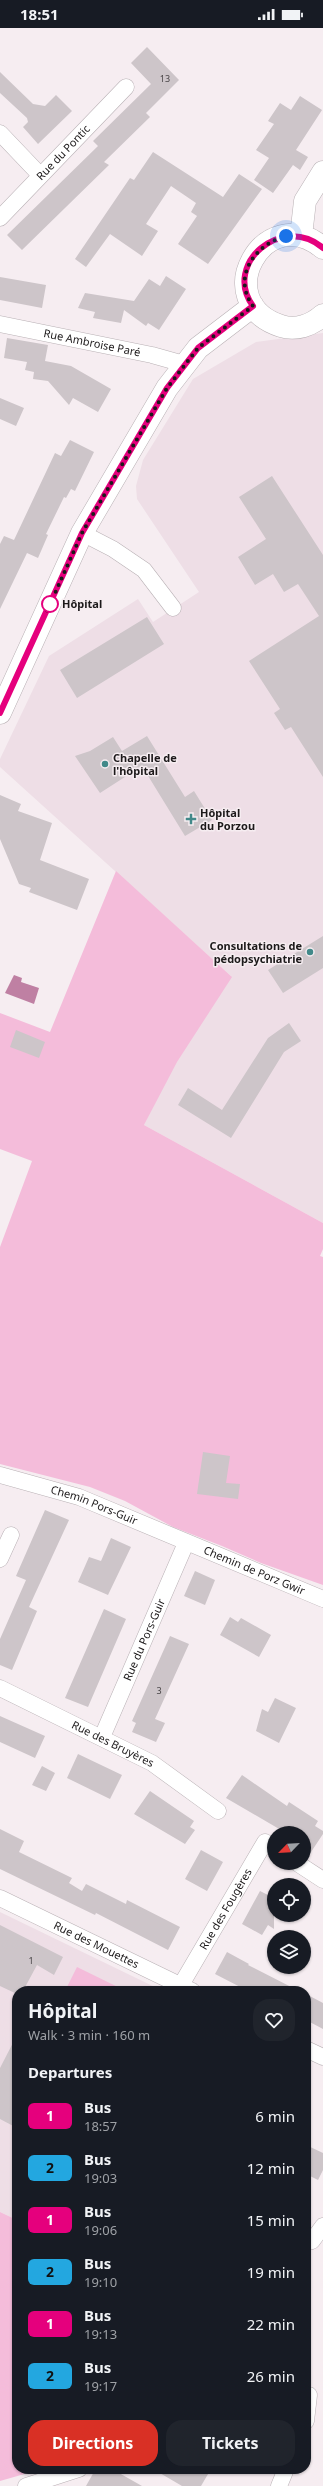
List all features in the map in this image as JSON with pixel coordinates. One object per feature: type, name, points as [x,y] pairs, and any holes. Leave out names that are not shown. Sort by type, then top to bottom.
[{"type":"main road","points":[[300,236],[305,201],[323,172]]},
{"type":"main road","points":[[323,248],[315,242],[300,236],[286,236],[272,240],[260,248],[251,260],[246,274],[246,288],[253,306],[259,314],[271,323],[286,327],[301,327],[316,321],[323,314]]},
{"type":"main road","points":[[0,713],[82,533],[167,388],[184,364],[198,348],[253,306]]},
{"type":"street","name":"Rue du Pontic","points":[[0,218],[126,87]]},
{"type":"street","points":[[0,133],[40,175]]},
{"type":"street","name":"Rue Ambroise Paré","points":[[1,327],[152,355],[184,364]]},
{"type":"street","points":[[82,533],[144,570],[173,608]]},
{"type":"street","name":"Chemin Pors-Guir","points":[[0,1475],[79,1497],[186,1543]]},
{"type":"street","points":[[0,1559],[11,1535]]},
{"type":"street","name":"Chemin de Porz Gwir","points":[[186,1543],[323,1599]]},
{"type":"street","name":"Rue du Pors-Guir","points":[[102,1737],[186,1543]]},
{"type":"street","name":"Rue des Bruyères","points":[[0,1688],[152,1763],[218,1811]]},
{"type":"street","name":"Rue des Fougères","points":[[188,1986],[265,1842],[267,1843]]},
{"type":"street","points":[[308,1870],[323,1880]]},
{"type":"street","name":"Rue des Mouettes","points":[[0,1898],[183,1986]]},
{"type":"street","points":[[311,2051],[323,2057]]},
{"type":"street","points":[[312,2241],[323,2226]]},
{"type":"street","points":[[26,2486],[63,2474]]},
{"type":"street","points":[[279,2486],[284,2474]]},
{"type":"shaded area","name":"Hôpital du Porzou","points":[[323,333],[323,1223],[144,1125],[171,1070],[231,976],[0,767],[0,759],[49,656],[138,599],[153,622],[199,592],[137,499],[136,486],[143,460],[193,379],[256,342]]},
{"type":"shaded area","points":[[116,871],[232,977],[177,1062],[144,1125],[323,1223],[323,1249],[320,1256],[323,1257],[323,1585],[261,1563],[173,1527],[125,1501],[90,1487],[0,1464],[0,1247],[32,1161],[0,1149],[0,1013],[50,1032]]},
{"type":"shaded area","points":[[14,975],[22,978],[21,982],[39,988],[34,1004],[5,993]]},
{"type":"shaded area","points":[[0,1912],[153,1986],[12,1986],[12,2218],[0,2212]]},
{"type":"shaded area","points":[[77,1967],[116,1986],[68,1986]]},
{"type":"shaded area","points":[[0,2212],[12,2218],[12,2474],[24,2474],[0,2481]]},
{"type":"building","points":[[147,47],[179,80],[146,113],[150,117],[104,162],[109,165],[22,250],[7,235],[98,146],[93,141],[151,84],[131,63]]},
{"type":"building","points":[[0,72],[33,104],[45,106],[56,95],[72,111],[38,144],[23,127],[28,122],[27,118],[0,93]]},
{"type":"building","points":[[300,96],[322,110],[296,150],[308,157],[300,170],[293,165],[273,193],[254,180],[269,158],[256,150],[274,124],[268,121],[280,103],[291,110]]},
{"type":"building","points":[[153,152],[223,197],[239,174],[262,189],[208,264],[178,244],[197,216],[191,212],[196,203],[171,186],[146,224],[158,231],[142,256],[110,234],[86,267],[75,259],[130,178],[134,180]]},
{"type":"building","points":[[166,276],[186,289],[159,330],[148,323],[146,326],[124,310],[121,323],[93,318],[95,312],[78,308],[85,293],[134,301],[149,279],[160,286]]},
{"type":"building","points":[[0,277],[46,285],[42,308],[0,300]]},
{"type":"building","points":[[7,338],[48,345],[45,361],[71,366],[111,389],[98,412],[73,398],[69,405],[48,381],[33,379],[34,372],[25,370],[27,362],[4,358]]},
{"type":"building","points":[[0,398],[24,408],[16,426],[0,419]]},
{"type":"building","points":[[70,440],[94,452],[75,491],[71,489],[66,498],[64,497],[46,534],[48,535],[38,558],[27,553],[0,609],[0,544],[4,536],[14,540],[55,453],[61,456]]},
{"type":"building","points":[[272,476],[323,555],[323,777],[291,727],[285,730],[274,713],[280,709],[249,661],[319,616],[298,584],[284,592],[273,574],[255,585],[238,557],[266,539],[239,497]]},
{"type":"building","points":[[147,617],[164,644],[77,698],[60,670]]},
{"type":"building","points":[[147,736],[185,797],[194,791],[212,820],[185,836],[142,766],[100,793],[75,756],[90,751],[113,737],[122,751]]},
{"type":"building","points":[[0,795],[21,804],[18,811],[52,823],[40,860],[89,879],[77,910],[29,892],[31,888],[19,884],[0,839]]},
{"type":"building","name":"Consultations de pédopsychiatrie","points":[[323,936],[323,968],[283,993],[268,970]]},
{"type":"building","points":[[289,1023],[301,1041],[284,1052],[231,1138],[178,1105],[188,1088],[222,1110],[268,1038]]},
{"type":"building","points":[[16,1030],[45,1042],[39,1058],[10,1047]]},
{"type":"building","points":[[203,1452],[230,1456],[226,1483],[240,1484],[238,1499],[197,1494]]},
{"type":"building","points":[[45,1510],[69,1520],[29,1607],[37,1611],[12,1670],[0,1665],[0,1639],[26,1580],[16,1576]]},
{"type":"building","points":[[111,1538],[131,1547],[108,1595],[78,1582],[89,1557],[101,1561]]},
{"type":"building","points":[[195,1571],[215,1580],[205,1605],[184,1596]]},
{"type":"building","points":[[104,1609],[126,1619],[88,1707],[65,1698]]},
{"type":"building","points":[[230,1617],[238,1622],[241,1618],[271,1635],[259,1657],[220,1635]]},
{"type":"building","points":[[170,1636],[189,1644],[155,1719],[165,1723],[156,1742],[132,1732],[136,1723],[132,1721]]},
{"type":"building","points":[[275,1698],[296,1708],[279,1743],[256,1731],[262,1709],[268,1712]]},
{"type":"building","points":[[0,1716],[45,1736],[35,1758],[0,1742]]},
{"type":"building","points":[[78,1754],[122,1775],[110,1799],[67,1778]]},
{"type":"building","points":[[42,1766],[55,1773],[46,1791],[32,1785]]},
{"type":"building","points":[[242,1775],[287,1806],[289,1802],[318,1821],[315,1826],[323,1831],[323,1834],[311,1852],[311,1826],[274,1826],[226,1798]]},
{"type":"building","points":[[150,1791],[194,1821],[190,1827],[195,1830],[185,1844],[134,1814]]},
{"type":"building","points":[[0,1829],[24,1841],[19,1852],[72,1878],[69,1883],[82,1891],[86,1884],[126,1904],[127,1900],[180,1927],[168,1950],[96,1913],[95,1915],[0,1869]]},
{"type":"building","points":[[201,1850],[223,1862],[207,1891],[185,1879]]},
{"type":"building","points":[[260,1891],[267,1894],[267,1922],[274,1922],[274,1929],[268,1925],[262,1935],[242,1924]]},
{"type":"building","points":[[0,1925],[63,1957],[54,1975],[37,1965],[26,1986],[12,1986],[12,1992],[0,1986]]},
{"type":"building","points":[[227,1952],[249,1964],[248,1965],[289,1986],[238,1986],[215,1974]]},
{"type":"building","points":[[311,1997],[323,2003],[323,2029],[311,2023]]},
{"type":"building","points":[[12,2045],[12,2125],[0,2119],[0,2068]]},
{"type":"building","points":[[311,2147],[323,2153],[323,2170],[318,2180],[311,2176]]},
{"type":"building","points":[[93,2474],[121,2474],[142,2486],[86,2486]]},
{"type":"building","points":[[162,2474],[208,2474],[201,2486],[182,2486]]},
{"type":"bus line","name":"1","points":[[0,713],[22,668],[82,533],[167,388],[184,364],[198,348],[253,306],[250,302],[246,288],[246,274],[251,260],[260,248],[272,240],[286,236],[300,236],[315,242],[323,248]]},
{"type":"place","name":"Hôpital","points":[[50,604]]},
{"type":"place","name":"Chapelle de l'hôpital","points":[[105,764]]},
{"type":"place","name":"Hôpital du Porzou","points":[[191,819]]},
{"type":"place","name":"Consultations de pédopsychiatrie","points":[[310,952]]},
{"type":"route","points":[[50,604],[47,611],[82,533],[167,388],[184,364],[198,348],[253,306],[250,302],[246,288],[246,274],[251,260],[260,248],[272,240],[286,236]]}]
